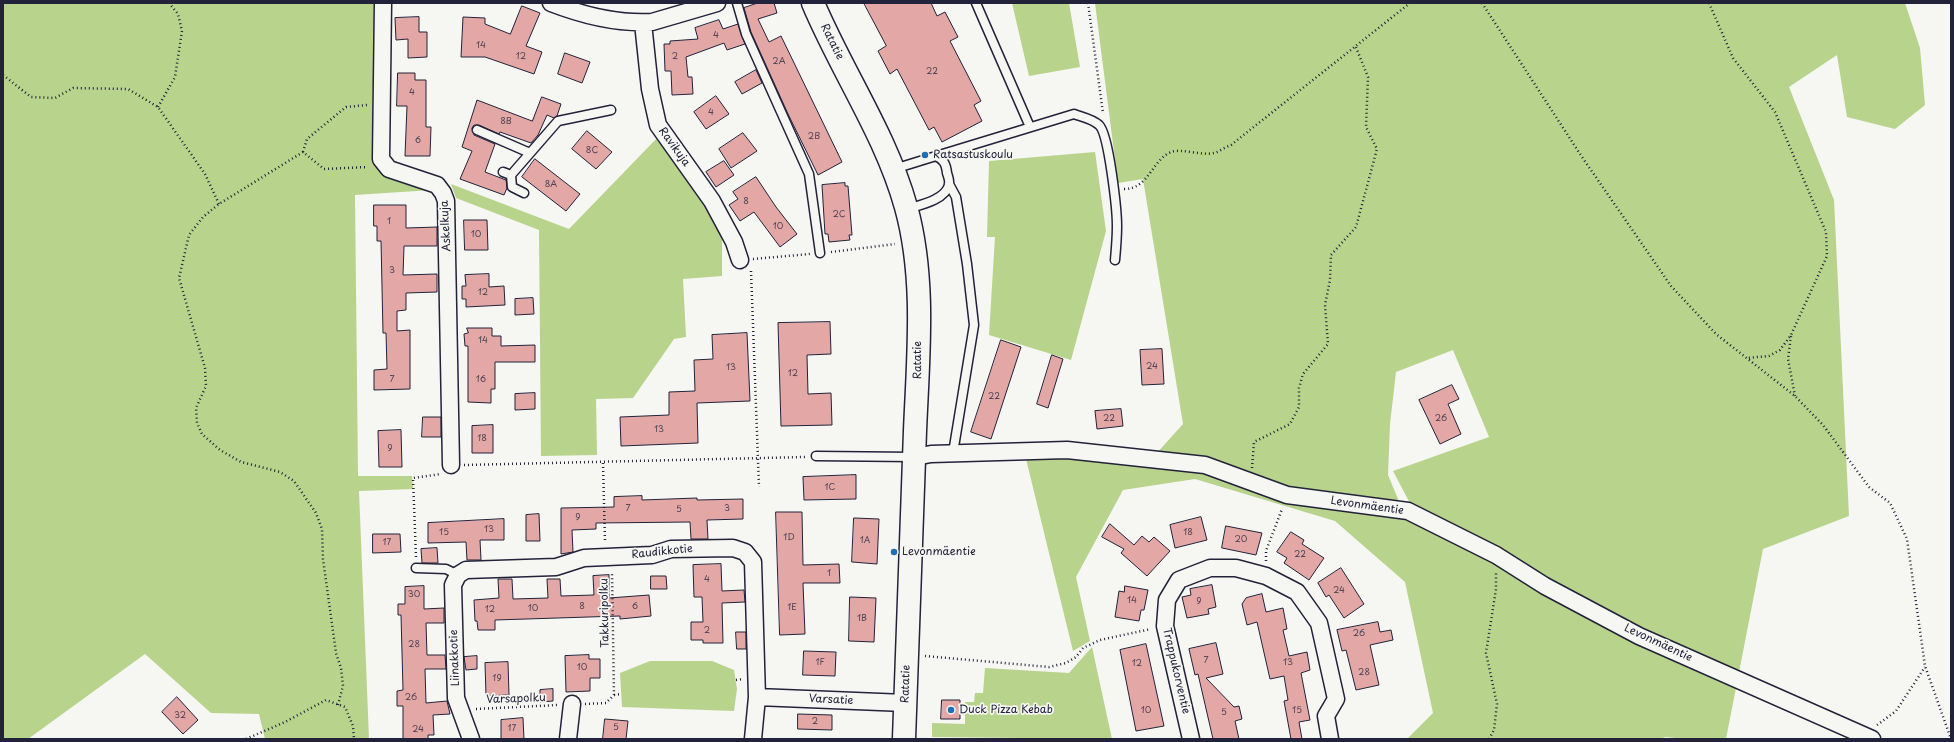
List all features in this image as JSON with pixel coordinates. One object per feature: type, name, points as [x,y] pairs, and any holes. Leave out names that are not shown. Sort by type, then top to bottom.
[{"type":"street","points":[[383,3],[381,159],[386,166]]},
{"type":"street","points":[[551,3],[576,12],[643,23],[717,3]]},
{"type":"street","name":"Ratatie","points":[[813,3],[894,169],[907,209],[915,248],[918,286],[918,383],[904,739]]},
{"type":"street","name":"Ravikuja","points":[[643,23],[650,89],[658,125],[712,201],[746,265]]},
{"type":"street","name":"Askelkuja","points":[[386,166],[389,169],[437,185],[443,193],[446,201],[451,465]]},
{"type":"street","name":"Levonmäentie","points":[[915,457],[931,454],[1067,450],[1205,465],[1287,495],[1408,511],[1496,555],[1545,586],[1639,636],[1868,737]]},
{"type":"street","name":"Raudikkotie","points":[[458,575],[466,570],[556,567],[584,558],[652,555],[671,549],[733,548],[745,552],[753,562],[756,697]]},
{"type":"street","name":"Trappukorventie","points":[[1191,739],[1165,626],[1167,600],[1179,580],[1210,568],[1236,568],[1266,576],[1297,592],[1319,623],[1336,699],[1326,716],[1330,739]]},
{"type":"street","name":"Liinakkotie","points":[[458,575],[453,585],[456,698],[471,739]]},
{"type":"street","points":[[752,739],[756,697]]},
{"type":"street","name":"Varsatie","points":[[756,697],[905,703]]},
{"type":"street","points":[[568,739],[572,704]]},
{"type":"lane","points":[[737,3],[746,34],[809,174],[820,253]]},
{"type":"lane","points":[[976,3],[1030,127]]},
{"type":"lane","points":[[524,193],[512,187],[507,174],[530,153],[558,121],[611,110]]},
{"type":"lane","points":[[894,169],[1074,114],[1086,118],[1100,125],[1105,136],[1114,189],[1117,225],[1115,260]]},
{"type":"lane","points":[[477,130],[530,153]]},
{"type":"lane","points":[[936,156],[942,159],[946,165],[949,184],[956,197],[967,264],[974,325],[953,454]]},
{"type":"lane","points":[[907,209],[929,203],[946,191],[949,184]]},
{"type":"lane","name":"Levonmäentie","points":[[816,456],[915,457]]},
{"type":"lane","points":[[416,568],[446,570],[458,575]]},
{"type":"path","points":[[158,108],[175,77],[182,31],[178,14],[169,3]]},
{"type":"path","points":[[1088,3],[1105,136]]},
{"type":"path","points":[[1114,189],[1131,189],[1144,181],[1158,162],[1171,152],[1214,153],[1231,145],[1355,45],[1410,3]]},
{"type":"path","points":[[1482,3],[1582,157],[1671,286],[1716,334],[1795,396],[1823,424],[1869,487],[1890,503],[1908,539],[1926,666],[1951,739]]},
{"type":"path","points":[[1709,3],[1733,58],[1775,112],[1826,232],[1827,256],[1791,335],[1780,350],[1769,356],[1747,358]]},
{"type":"path","points":[[1253,482],[1252,458],[1254,442],[1290,424],[1298,407],[1299,388],[1304,374],[1328,344],[1325,305],[1330,280],[1331,255],[1356,227],[1377,149],[1366,127],[1368,77],[1355,45]]},
{"type":"path","points":[[3,75],[31,97],[56,98],[73,88],[128,89],[158,108],[205,174],[219,204]]},
{"type":"path","points":[[338,705],[343,686],[341,668],[336,653],[323,559],[322,528],[316,513],[294,481],[280,472],[241,462],[220,450],[202,434],[197,423],[196,408],[206,386],[205,368],[179,278],[189,236],[203,217],[219,204],[303,152],[307,139],[346,107],[382,103]]},
{"type":"path","points":[[303,152],[324,169],[386,166]]},
{"type":"path","points":[[746,265],[759,487]]},
{"type":"path","points":[[1791,335],[1788,359],[1795,396]]},
{"type":"path","points":[[416,568],[414,478],[439,475],[451,465],[603,463],[816,456]]},
{"type":"path","name":"Takkuripolku","points":[[603,463],[606,557],[613,573],[614,695]]},
{"type":"path","points":[[1266,576],[1266,551],[1287,495]]},
{"type":"path","points":[[1489,739],[1494,730],[1497,704],[1486,653],[1496,589],[1496,555]]},
{"type":"path","points":[[926,656],[1049,667],[1066,663],[1076,657],[1083,648],[1100,640],[1165,626]]},
{"type":"path","points":[[1868,737],[1896,711],[1926,666]]},
{"type":"path","points":[[572,704],[606,703],[614,695],[621,694]]},
{"type":"path","points":[[246,739],[285,722],[326,700],[345,707],[353,726],[354,739]]},
{"type":"path","name":"Varsapolku","points":[[462,714],[479,708],[572,704]]},
{"type":"green space","points":[[3,3],[381,3],[381,167],[432,190],[355,195],[358,476],[412,476],[413,489],[359,491],[369,739],[265,739],[259,714],[211,713],[145,654],[28,739],[3,739]]},
{"type":"green space","points":[[1012,3],[1069,3],[1080,67],[1029,76]]},
{"type":"green space","points":[[1095,3],[1905,3],[1920,48],[1925,105],[1895,129],[1847,117],[1837,55],[1789,87],[1834,200],[1849,516],[1763,549],[1726,739],[1684,739],[1666,737],[1659,739],[1407,739],[1433,713],[1405,582],[1335,521],[1195,479],[1123,490],[1076,577],[1090,641],[1073,651],[1026,459],[1068,454],[1204,469],[1287,498],[1412,507],[1393,471],[1489,437],[1453,350],[1396,372],[1390,424],[1388,475],[1401,506],[1287,491],[1156,454],[1183,424],[1143,179],[1118,183]]},
{"type":"green space","points":[[659,136],[708,204],[722,231],[722,276],[683,279],[686,337],[674,339],[633,398],[596,399],[597,455],[541,456],[539,230],[456,198],[451,184],[569,229]]},
{"type":"green space","points":[[1095,152],[1106,231],[1071,360],[989,335],[995,237],[987,237],[989,161]]},
{"type":"green space","points":[[1092,647],[1112,739],[932,737],[932,723],[965,724],[965,702],[974,702],[975,693],[983,693],[985,668],[1069,673]]},
{"type":"green space","points":[[650,661],[712,661],[734,670],[737,689],[734,711],[622,707],[620,673]]},
{"type":"building","points":[[758,3],[774,3],[777,13],[758,19],[769,42],[781,36],[842,162],[818,175],[788,114],[751,32],[744,8]]},
{"type":"building","points":[[864,3],[931,3],[937,16],[945,12],[958,37],[950,41],[981,101],[974,105],[982,121],[942,142],[934,127],[929,130],[897,69],[890,74],[878,51],[886,46]]},
{"type":"building","points":[[522,6],[540,13],[526,46],[542,52],[534,74],[485,57],[461,57],[463,17],[485,18],[485,24],[510,34]]},
{"type":"building","points":[[419,17],[419,32],[427,32],[427,57],[408,58],[408,39],[396,40],[395,18]]},
{"type":"building","points":[[719,20],[723,29],[738,24],[745,44],[727,50],[724,43],[686,57],[688,77],[692,77],[693,94],[672,95],[671,71],[665,71],[664,44],[670,44],[670,41],[698,39],[695,28]]},
{"type":"building","points":[[565,53],[590,62],[582,83],[558,74]]},
{"type":"building","points":[[756,70],[762,83],[742,94],[735,82]]},
{"type":"building","points":[[398,73],[415,73],[415,80],[426,80],[426,127],[431,127],[430,156],[405,156],[407,106],[397,106]]},
{"type":"building","points":[[716,96],[729,114],[706,129],[694,112]]},
{"type":"building","points":[[542,97],[561,104],[557,116],[554,118],[547,115],[538,135],[531,143],[500,132],[499,134],[479,125],[474,125],[472,128],[474,135],[495,144],[485,172],[506,180],[507,188],[504,195],[460,179],[472,151],[462,147],[477,100],[532,121]]},
{"type":"building","points":[[587,131],[612,152],[596,169],[572,149]]},
{"type":"building","points":[[743,133],[757,151],[731,168],[719,149]]},
{"type":"building","points":[[535,159],[580,194],[566,211],[522,177]]},
{"type":"building","points":[[724,161],[734,175],[716,187],[706,172]]},
{"type":"building","points":[[756,177],[776,207],[797,234],[780,247],[754,212],[740,221],[729,205],[738,199],[733,192]]},
{"type":"building","points":[[845,183],[845,186],[848,186],[852,235],[849,235],[850,240],[829,242],[828,234],[825,234],[822,185]]},
{"type":"building","points":[[374,205],[406,205],[406,228],[437,227],[437,246],[404,246],[403,275],[437,274],[437,292],[406,293],[406,310],[397,311],[397,331],[410,330],[410,389],[374,390],[374,370],[387,369],[386,333],[383,333],[381,241],[377,241],[377,226],[374,226]]},
{"type":"building","points":[[464,220],[487,220],[488,250],[465,250]]},
{"type":"building","points":[[489,274],[489,287],[504,286],[505,305],[466,307],[466,299],[462,299],[462,286],[466,286],[465,275]]},
{"type":"building","points":[[533,298],[534,314],[515,315],[515,299]]},
{"type":"building","points":[[830,322],[831,354],[807,355],[808,394],[831,393],[832,425],[781,426],[778,323]]},
{"type":"building","points":[[467,328],[492,328],[492,336],[501,336],[501,346],[535,345],[535,362],[495,362],[495,389],[491,389],[491,403],[468,402],[468,346],[465,346],[464,334],[468,333]]},
{"type":"building","points":[[747,333],[750,401],[697,403],[698,443],[621,446],[620,417],[669,415],[669,392],[695,391],[694,360],[713,359],[712,335]]},
{"type":"building","points":[[1001,340],[1021,347],[991,439],[971,432]]},
{"type":"building","points":[[1162,349],[1164,384],[1142,385],[1140,350]]},
{"type":"building","points":[[1052,355],[1063,359],[1048,408],[1037,404]]},
{"type":"building","points":[[1452,385],[1459,399],[1448,404],[1461,434],[1440,444],[1419,400]]},
{"type":"building","points":[[535,393],[535,409],[515,410],[515,394]]},
{"type":"building","points":[[1121,409],[1123,426],[1097,429],[1095,411]]},
{"type":"building","points":[[423,417],[441,417],[441,437],[422,437]]},
{"type":"building","points":[[493,425],[493,453],[472,453],[472,426]]},
{"type":"building","points":[[401,430],[402,467],[379,467],[378,431]]},
{"type":"building","points":[[856,475],[856,499],[804,500],[803,477]]},
{"type":"building","points":[[642,496],[642,500],[697,498],[697,500],[743,499],[743,519],[707,520],[708,539],[691,539],[690,522],[596,523],[596,529],[572,530],[573,552],[561,554],[561,508],[614,507],[614,497]]},
{"type":"building","points":[[776,512],[802,512],[803,565],[839,564],[840,583],[803,583],[805,634],[780,635]]},
{"type":"building","points":[[539,514],[540,541],[526,541],[526,515]]},
{"type":"building","points":[[1201,517],[1207,540],[1175,548],[1170,525]]},
{"type":"building","points":[[854,518],[879,519],[877,564],[852,562]]},
{"type":"building","points":[[504,519],[504,540],[480,540],[481,560],[467,560],[466,542],[428,543],[428,523]]},
{"type":"building","points":[[1110,524],[1134,545],[1142,536],[1149,542],[1154,537],[1170,551],[1147,576],[1121,553],[1124,549],[1102,537]]},
{"type":"building","points":[[1226,526],[1262,533],[1256,555],[1222,548]]},
{"type":"building","points":[[1291,532],[1304,540],[1302,544],[1324,558],[1309,580],[1284,563],[1287,558],[1277,552]]},
{"type":"building","points":[[373,534],[400,534],[401,552],[373,553]]},
{"type":"building","points":[[437,548],[438,563],[422,563],[421,549]]},
{"type":"building","points":[[721,564],[722,591],[744,590],[745,602],[722,603],[723,643],[703,643],[703,640],[691,640],[691,622],[703,622],[702,597],[694,597],[693,565]]},
{"type":"building","points":[[1341,568],[1364,604],[1344,618],[1329,595],[1326,597],[1318,583]]},
{"type":"building","points":[[609,575],[609,598],[649,595],[651,616],[620,619],[620,616],[495,620],[495,630],[478,630],[477,621],[475,621],[474,600],[499,598],[498,579],[512,579],[513,599],[548,598],[547,579],[560,579],[561,596],[594,595],[593,576]]},
{"type":"building","points":[[651,576],[666,576],[667,589],[651,589]]},
{"type":"building","points":[[1212,585],[1216,607],[1208,609],[1209,614],[1187,618],[1182,597],[1191,595],[1190,589]]},
{"type":"building","points":[[424,586],[424,609],[444,608],[444,623],[426,623],[427,655],[445,655],[446,669],[425,669],[426,703],[447,701],[450,714],[433,715],[434,735],[428,735],[428,739],[403,739],[403,706],[397,706],[397,691],[403,690],[401,615],[398,615],[398,604],[405,604],[405,587]]},
{"type":"building","points":[[1125,586],[1148,590],[1144,610],[1141,610],[1139,621],[1115,617],[1119,591],[1124,592]]},
{"type":"building","points":[[1262,594],[1266,612],[1283,608],[1287,629],[1283,630],[1289,656],[1307,652],[1310,670],[1301,673],[1310,720],[1299,722],[1302,739],[1291,739],[1284,701],[1288,700],[1284,676],[1270,679],[1257,622],[1247,625],[1242,604],[1246,598]]},
{"type":"building","points":[[850,597],[876,598],[874,642],[849,641]]},
{"type":"building","points":[[1378,622],[1380,632],[1391,630],[1393,640],[1370,645],[1379,685],[1356,690],[1346,650],[1342,651],[1337,630]]},
{"type":"building","points":[[736,632],[746,632],[746,649],[737,649]]},
{"type":"building","points":[[1216,643],[1223,674],[1206,678],[1234,707],[1239,706],[1242,719],[1235,721],[1239,739],[1213,739],[1198,674],[1195,675],[1189,649]]},
{"type":"building","points":[[1146,644],[1164,726],[1136,731],[1120,650]]},
{"type":"building","points":[[804,651],[836,652],[835,676],[803,675]]},
{"type":"building","points":[[589,655],[589,659],[600,659],[600,678],[590,678],[590,691],[566,692],[565,656]]},
{"type":"building","points":[[477,656],[477,669],[466,670],[464,657]]},
{"type":"building","points":[[508,662],[509,695],[486,696],[485,663]]},
{"type":"building","points":[[553,689],[553,701],[540,702],[540,690]]},
{"type":"building","points":[[177,697],[198,720],[183,734],[162,712]]},
{"type":"building","name":"Duck Pizza Kebab","points":[[942,700],[960,700],[960,719],[941,719]]},
{"type":"building","points":[[798,714],[832,715],[832,730],[798,729]]},
{"type":"building","points":[[523,718],[524,739],[501,739],[501,720]]},
{"type":"building","points":[[605,719],[628,721],[626,739],[603,739]]},
{"type":"place","name":"Ratsastuskoulu","points":[[925,155]]},
{"type":"place","name":"Levonmäentie","points":[[894,552]]},
{"type":"place","name":"Duck Pizza Kebab","points":[[951,710]]}]
